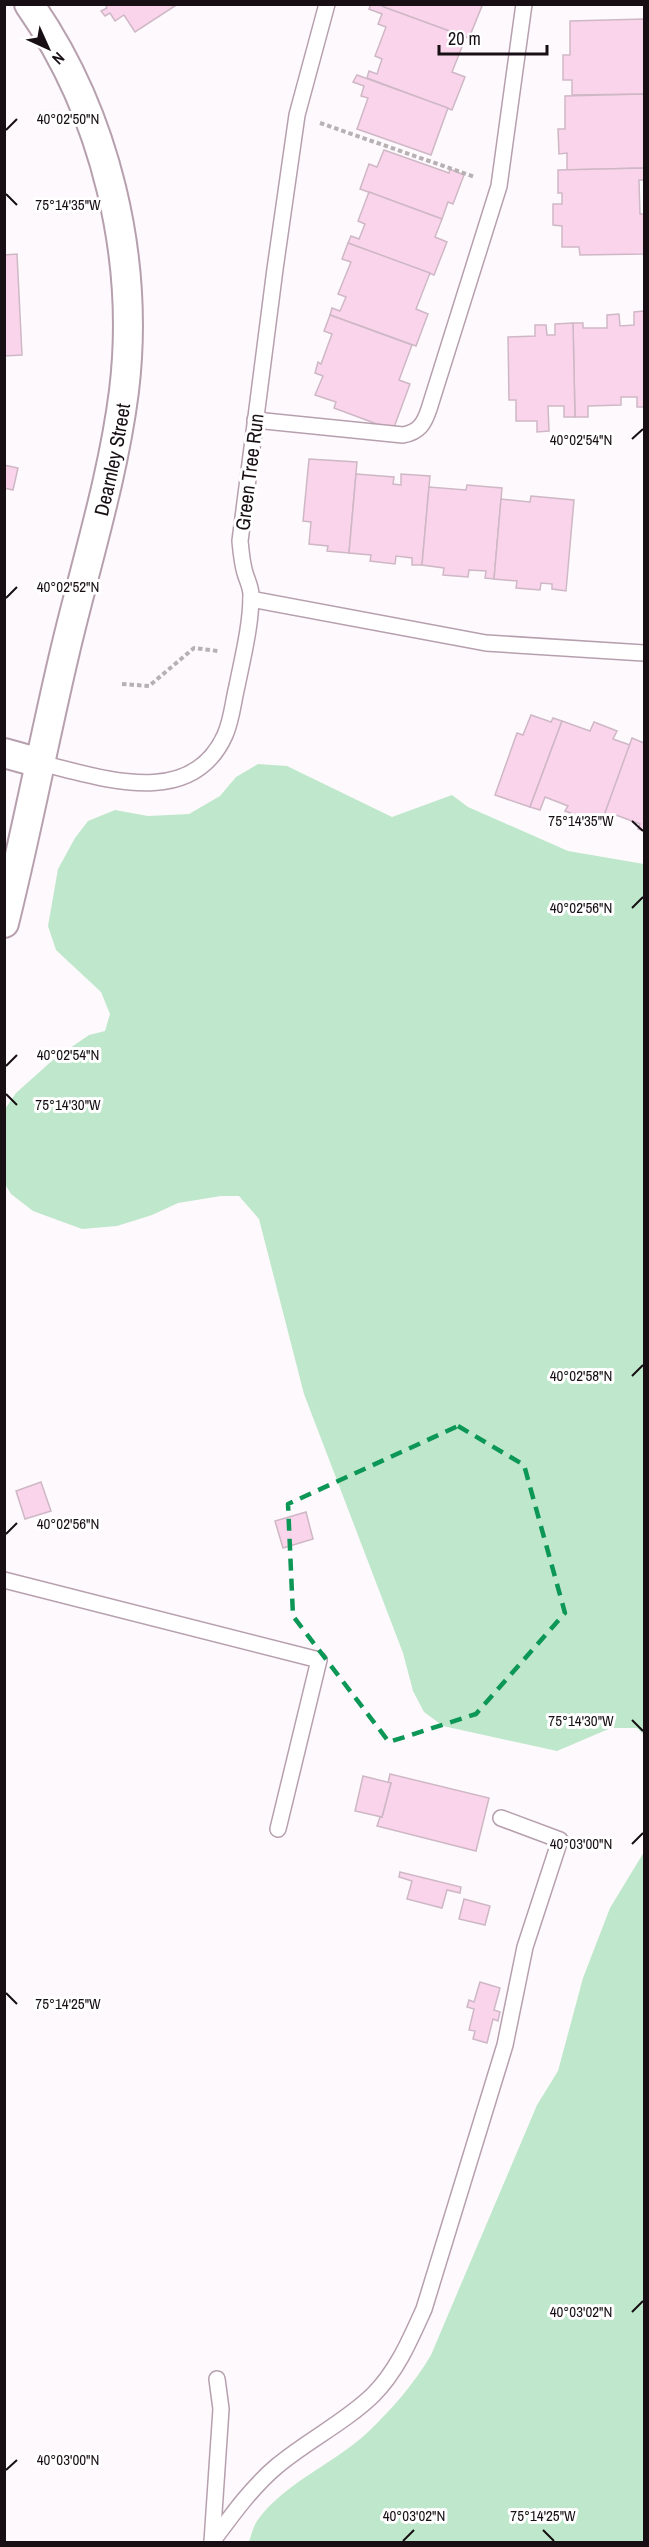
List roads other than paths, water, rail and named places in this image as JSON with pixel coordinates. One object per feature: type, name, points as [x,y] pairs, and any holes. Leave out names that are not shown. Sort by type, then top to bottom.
[{"type":"street","name":"Dearnley Street","points":[[4,923],[107,483],[124,391],[127,348],[124,271],[119,232],[103,157],[75,83],[29,4]]},
{"type":"street","points":[[4,753],[40,763]]},
{"type":"lane","name":"Green Tree Run","points":[[40,763],[141,784],[180,778],[195,770],[209,758],[219,745],[230,720],[244,654],[251,599],[251,588],[242,562],[240,541],[255,420],[297,115],[327,4]]},
{"type":"lane","points":[[255,420],[403,435],[419,429],[429,409],[499,186],[524,4]]},
{"type":"lane","points":[[251,599],[486,643],[645,653]]},
{"type":"lane","points":[[4,1580],[319,1660],[278,1828]]},
{"type":"lane","points":[[212,2542],[236,2509],[275,2467],[373,2395],[407,2348],[424,2309],[505,2045],[525,1947],[560,1840],[501,1818]]},
{"type":"lane","points":[[212,2542],[213,2493],[221,2409],[217,2379]]}]
